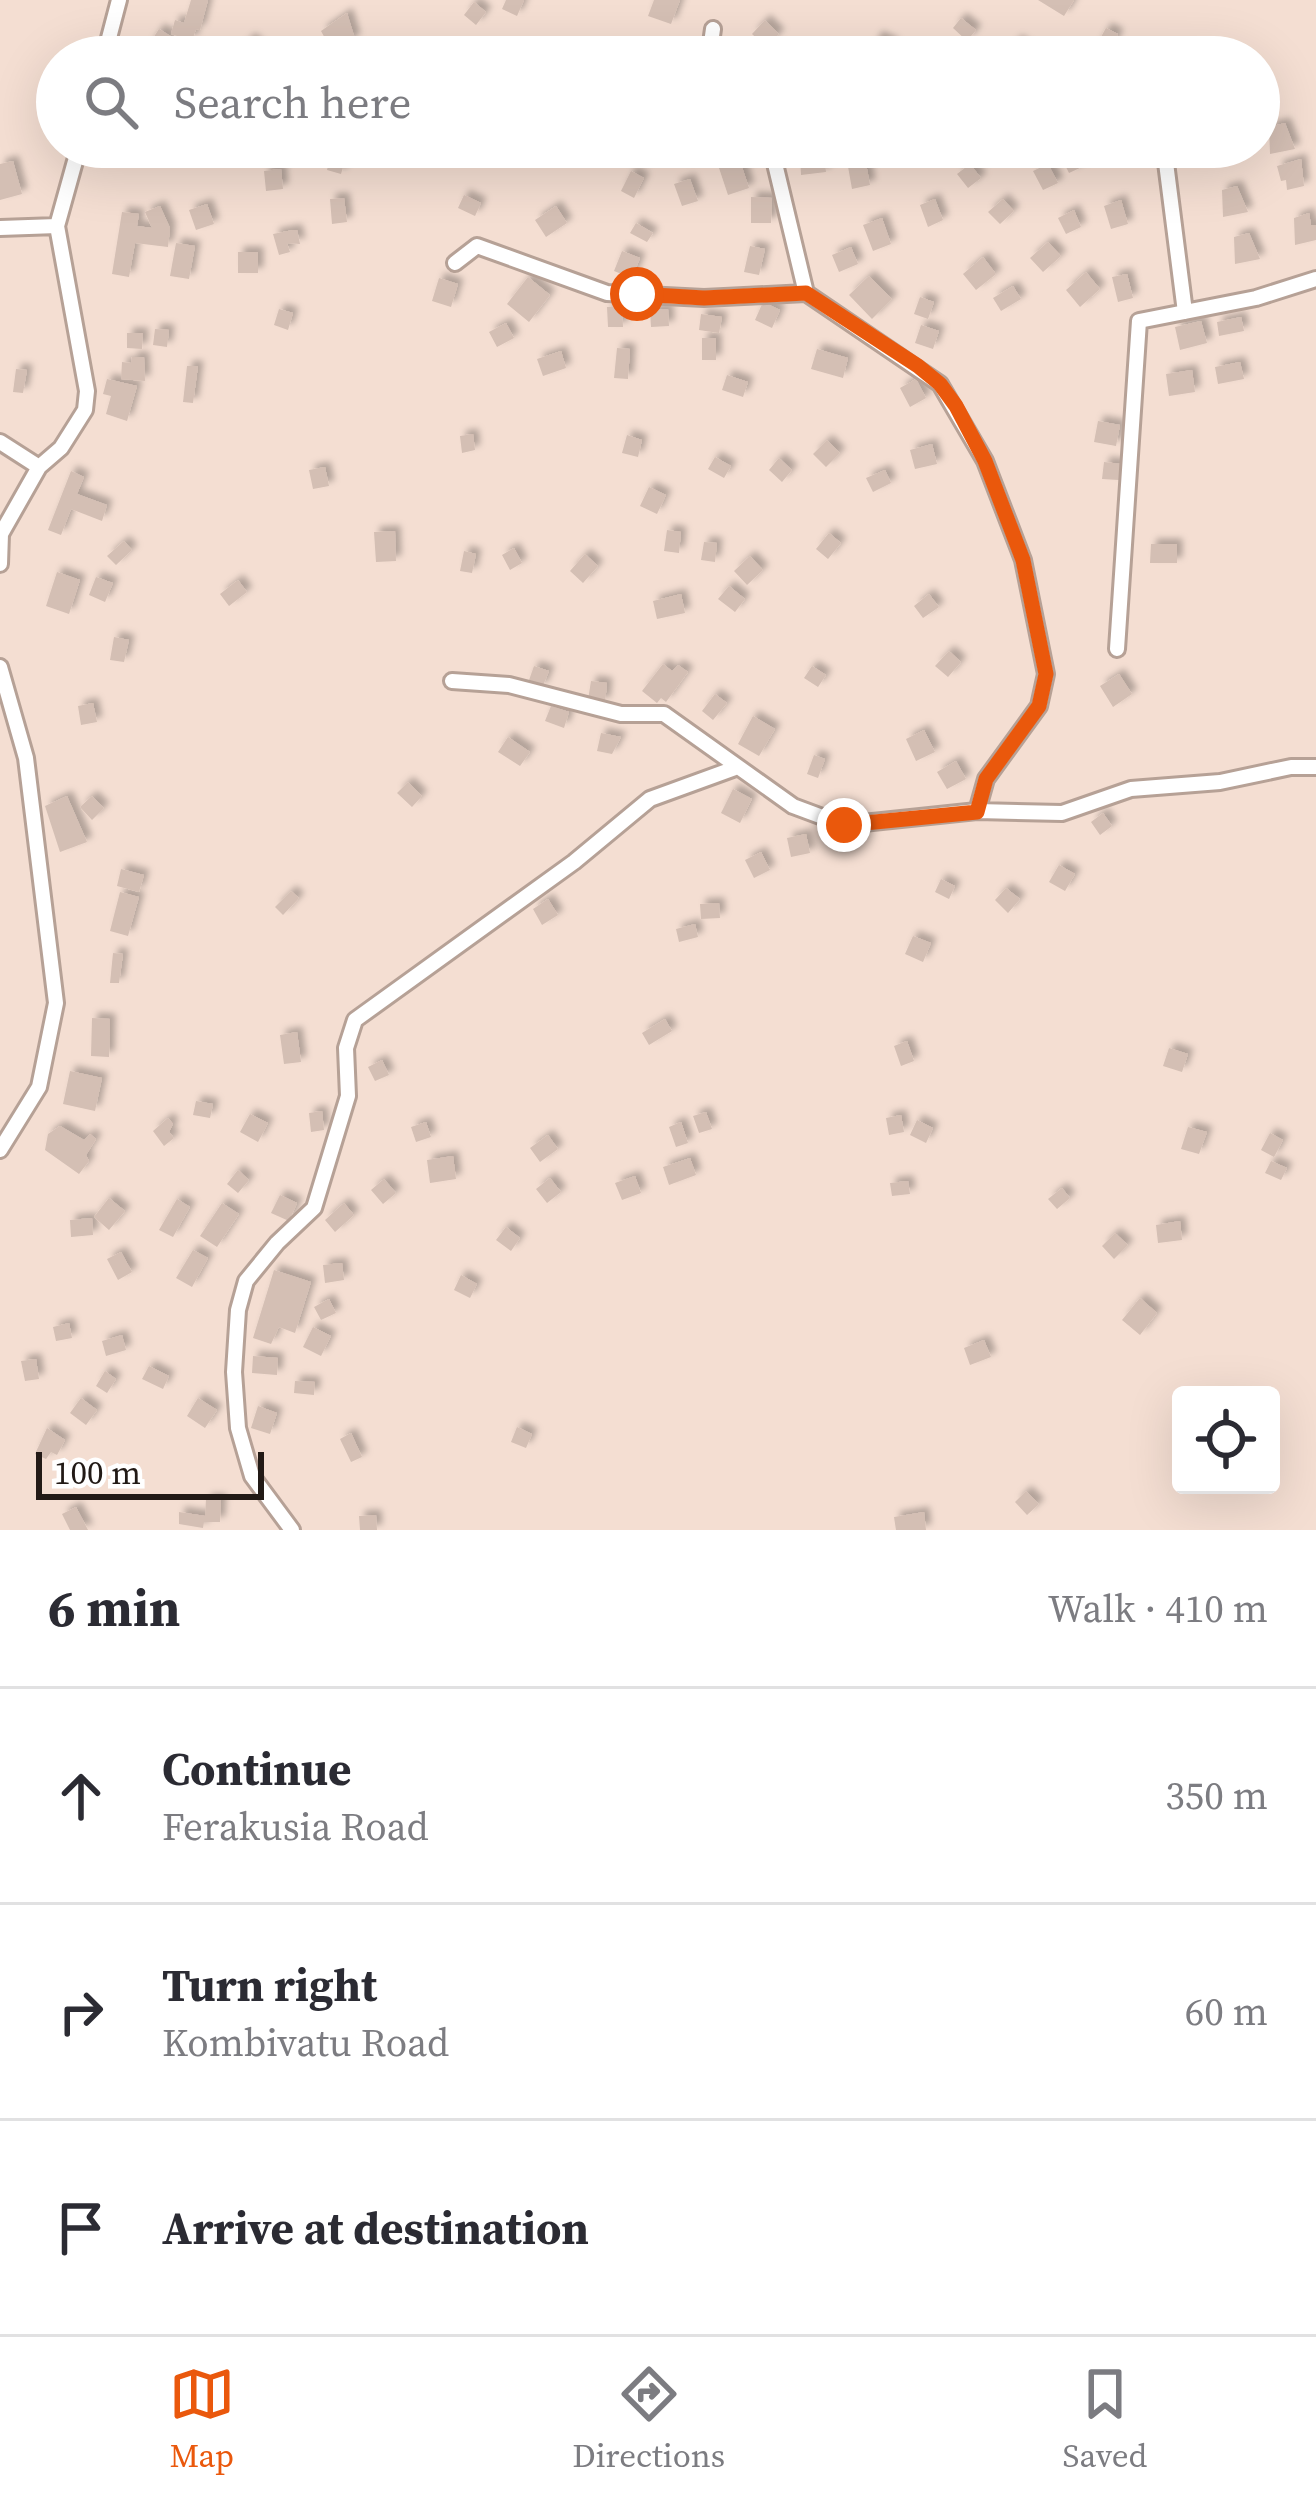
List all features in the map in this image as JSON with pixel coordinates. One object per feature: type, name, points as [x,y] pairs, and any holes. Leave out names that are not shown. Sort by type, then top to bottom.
[{"type":"street","points":[[110,36],[119,0]]},
{"type":"street","points":[[712,36],[713,29]]},
{"type":"street","points":[[0,564],[1,534],[39,467],[61,448],[85,410],[87,391],[57,226],[73,168]]},
{"type":"street","points":[[776,168],[806,293]]},
{"type":"street","points":[[1168,168],[1185,312]]},
{"type":"street","points":[[0,228],[57,226]]},
{"type":"street","points":[[455,263],[477,247],[607,293],[704,298],[806,293],[940,384],[985,461],[1023,560],[1046,674],[1039,706],[986,779],[977,812]]},
{"type":"street","points":[[1118,649],[1139,320],[1256,298],[1316,279]]},
{"type":"street","points":[[0,442],[39,467]]},
{"type":"street","points":[[0,667],[26,758],[56,1003],[39,1087],[0,1150]]},
{"type":"street","points":[[452,681],[508,685],[621,714],[664,713],[793,806],[844,825],[977,812],[1062,813],[1131,789],[1220,782],[1291,766],[1316,767]]},
{"type":"street","points":[[292,1530],[252,1477],[238,1428],[234,1372],[238,1310],[246,1281],[314,1208],[348,1096],[346,1048],[355,1020],[574,862],[650,799],[737,767]]},
{"type":"building","points":[[191,0],[208,0],[200,30],[194,36],[171,34],[175,20],[184,23]]},
{"type":"building","points":[[506,0],[524,0],[517,16],[502,9]]},
{"type":"building","points":[[654,0],[680,0],[671,24],[648,16]]},
{"type":"building","points":[[1038,0],[1074,0],[1064,16]]},
{"type":"building","points":[[474,2],[486,12],[476,25],[464,15]]},
{"type":"building","points":[[347,13],[354,36],[324,36],[321,31]]},
{"type":"building","points":[[961,18],[976,30],[971,36],[962,36],[953,28]]},
{"type":"building","points":[[765,20],[779,34],[754,36]]},
{"type":"building","points":[[1285,123],[1295,149],[1280,152],[1280,124]]},
{"type":"building","points":[[1301,159],[1304,186],[1287,190],[1280,165]]},
{"type":"building","points":[[13,161],[22,194],[0,200],[0,164]]},
{"type":"building","points":[[719,168],[742,168],[749,188],[728,195]]},
{"type":"building","points":[[801,168],[826,168],[826,172],[801,175]]},
{"type":"building","points":[[848,168],[867,168],[870,185],[852,189]]},
{"type":"building","points":[[973,168],[981,178],[968,188],[957,174]]},
{"type":"building","points":[[1050,168],[1058,183],[1043,190],[1033,171]]},
{"type":"building","points":[[281,169],[283,189],[266,191],[264,171]]},
{"type":"building","points":[[631,171],[644,178],[634,198],[621,191]]},
{"type":"building","points":[[690,179],[698,201],[682,206],[674,184]]},
{"type":"building","points":[[1237,186],[1248,212],[1223,217],[1222,190]]},
{"type":"building","points":[[464,195],[481,203],[475,216],[458,208]]},
{"type":"building","points":[[751,197],[772,198],[771,223],[751,223]]},
{"type":"building","points":[[344,198],[347,222],[332,224],[330,199]]},
{"type":"building","points":[[935,199],[943,220],[928,227],[920,205]]},
{"type":"building","points":[[1003,199],[1014,211],[1000,224],[988,212]]},
{"type":"building","points":[[1121,200],[1128,224],[1111,229],[1104,206]]},
{"type":"building","points":[[207,204],[214,224],[196,230],[189,210]]},
{"type":"building","points":[[160,206],[170,228],[168,247],[135,243],[129,277],[112,274],[122,212],[139,214],[137,226],[152,228],[145,212]]},
{"type":"building","points":[[556,206],[567,223],[546,237],[535,220]]},
{"type":"building","points":[[1074,210],[1081,227],[1066,234],[1058,218]]},
{"type":"building","points":[[1309,213],[1311,225],[1316,225],[1316,240],[1295,245],[1294,218]]},
{"type":"building","points":[[882,218],[891,244],[873,251],[863,225]]},
{"type":"building","points":[[636,223],[653,233],[647,242],[630,233]]},
{"type":"building","points":[[297,230],[300,244],[287,243],[290,252],[279,255],[273,234]]},
{"type":"building","points":[[1249,233],[1260,259],[1235,264],[1234,237]]},
{"type":"building","points":[[1048,242],[1061,256],[1043,272],[1030,258]]},
{"type":"building","points":[[176,243],[195,246],[189,279],[170,276]]},
{"type":"building","points":[[750,246],[765,249],[759,275],[744,272]]},
{"type":"building","points":[[851,247],[858,264],[839,272],[832,255]]},
{"type":"building","points":[[622,251],[640,258],[632,278],[614,271]]},
{"type":"building","points":[[238,252],[258,252],[258,273],[238,273]]},
{"type":"building","points":[[983,257],[996,274],[976,290],[963,274]]},
{"type":"building","points":[[1086,272],[1100,289],[1080,307],[1066,290]]},
{"type":"building","points":[[1127,274],[1133,298],[1118,302],[1112,277]]},
{"type":"building","points":[[869,276],[892,299],[872,319],[849,295]]},
{"type":"building","points":[[528,277],[550,295],[529,322],[507,304]]},
{"type":"building","points":[[439,278],[458,284],[451,307],[432,301]]},
{"type":"building","points":[[1013,286],[1021,299],[1001,311],[993,298]]},
{"type":"building","points":[[920,297],[934,302],[928,319],[914,314]]},
{"type":"building","points":[[763,302],[780,310],[772,328],[755,320]]},
{"type":"building","points":[[607,307],[622,307],[623,327],[608,327]]},
{"type":"building","points":[[279,309],[293,313],[288,330],[274,325]]},
{"type":"building","points":[[668,309],[669,326],[651,327],[650,310]]},
{"type":"building","points":[[701,314],[722,317],[719,333],[699,330]]},
{"type":"building","points":[[1241,317],[1244,331],[1219,336],[1217,322]]},
{"type":"building","points":[[1201,321],[1207,343],[1180,350],[1175,327]]},
{"type":"building","points":[[506,323],[514,338],[497,347],[489,332]]},
{"type":"building","points":[[921,325],[939,331],[933,349],[915,343]]},
{"type":"building","points":[[155,329],[169,330],[167,347],[153,345]]},
{"type":"building","points":[[127,333],[143,333],[142,349],[127,348]]},
{"type":"building","points":[[702,338],[716,338],[716,360],[702,360]]},
{"type":"building","points":[[617,348],[630,349],[628,379],[614,378]]},
{"type":"building","points":[[817,349],[848,358],[843,378],[811,369]]},
{"type":"building","points":[[561,351],[566,368],[543,376],[537,359]]},
{"type":"building","points":[[132,357],[144,357],[145,381],[121,379],[122,362],[131,363]]},
{"type":"building","points":[[1240,362],[1244,379],[1218,384],[1215,367]]},
{"type":"building","points":[[187,366],[198,366],[193,403],[183,402]]},
{"type":"building","points":[[16,369],[27,370],[23,393],[13,392]]},
{"type":"building","points":[[1192,370],[1195,392],[1169,396],[1166,374]]},
{"type":"building","points":[[727,375],[748,382],[743,397],[722,390]]},
{"type":"building","points":[[107,379],[137,386],[127,421],[106,414],[111,396],[103,394]]},
{"type":"building","points":[[916,379],[926,398],[910,407],[900,388]]},
{"type":"building","points":[[1098,421],[1120,425],[1116,446],[1094,442]]},
{"type":"building","points":[[473,434],[475,450],[462,453],[460,436]]},
{"type":"building","points":[[627,435],[642,440],[638,457],[622,453]]},
{"type":"building","points":[[827,440],[840,453],[826,467],[813,454]]},
{"type":"building","points":[[932,444],[937,464],[915,469],[910,450]]},
{"type":"building","points":[[715,457],[731,466],[724,478],[708,469]]},
{"type":"building","points":[[779,458],[792,470],[782,482],[769,470]]},
{"type":"building","points":[[1104,462],[1121,464],[1119,480],[1102,479]]},
{"type":"building","points":[[325,467],[329,486],[313,489],[309,470]]},
{"type":"building","points":[[885,470],[891,483],[873,492],[866,478]]},
{"type":"building","points":[[71,471],[84,477],[77,494],[107,505],[102,521],[71,509],[61,535],[48,530]]},
{"type":"building","points":[[649,487],[666,495],[657,514],[640,506]]},
{"type":"building","points":[[667,530],[681,532],[679,553],[664,551]]},
{"type":"building","points":[[395,531],[396,561],[376,562],[374,532]]},
{"type":"building","points":[[829,533],[841,543],[828,559],[816,549]]},
{"type":"building","points":[[124,541],[132,550],[116,565],[107,556]]},
{"type":"building","points":[[704,542],[717,543],[715,562],[701,560]]},
{"type":"building","points":[[1151,544],[1177,544],[1177,563],[1150,563]]},
{"type":"building","points":[[514,548],[522,563],[510,570],[502,555]]},
{"type":"building","points":[[464,551],[476,554],[472,573],[460,571]]},
{"type":"building","points":[[585,554],[598,566],[583,583],[570,571]]},
{"type":"building","points":[[750,556],[763,570],[747,585],[734,571]]},
{"type":"building","points":[[57,572],[80,580],[69,614],[46,606]]},
{"type":"building","points":[[96,577],[113,583],[105,602],[89,595]]},
{"type":"building","points":[[238,580],[247,592],[229,606],[220,594]]},
{"type":"building","points":[[729,586],[745,599],[735,612],[718,599]]},
{"type":"building","points":[[681,594],[685,613],[657,619],[653,601]]},
{"type":"building","points":[[929,594],[939,607],[923,618],[914,606]]},
{"type":"building","points":[[114,637],[129,640],[124,662],[110,660]]},
{"type":"building","points":[[949,651],[961,662],[948,677],[935,666]]},
{"type":"building","points":[[663,664],[672,671],[678,665],[688,672],[666,702],[661,698],[657,703],[642,691]]},
{"type":"building","points":[[534,666],[549,671],[542,688],[528,683]]},
{"type":"building","points":[[812,666],[826,675],[818,687],[804,678]]},
{"type":"building","points":[[1119,674],[1132,694],[1113,707],[1100,686]]},
{"type":"building","points":[[591,681],[607,683],[605,703],[588,700]]},
{"type":"building","points":[[715,694],[727,703],[713,720],[702,711]]},
{"type":"building","points":[[93,703],[97,722],[81,725],[78,706]]},
{"type":"building","points":[[551,706],[569,712],[564,728],[545,721]]},
{"type":"building","points":[[753,716],[775,729],[759,756],[738,744]]},
{"type":"building","points":[[924,730],[935,752],[916,761],[906,739]]},
{"type":"building","points":[[601,733],[621,737],[612,754],[597,751]]},
{"type":"building","points":[[508,737],[530,752],[520,766],[498,752]]},
{"type":"building","points":[[814,755],[825,759],[818,778],[807,774]]},
{"type":"building","points":[[956,761],[966,779],[947,789],[937,772]]},
{"type":"building","points":[[408,782],[422,796],[412,807],[397,793]]},
{"type":"building","points":[[733,789],[752,799],[740,823],[721,813]]},
{"type":"building","points":[[67,796],[87,842],[60,852],[45,806]]},
{"type":"building","points":[[92,796],[104,808],[92,820],[80,807]]},
{"type":"building","points":[[1103,813],[1112,826],[1100,835],[1091,822]]},
{"type":"building","points":[[806,834],[810,853],[791,857],[787,838]]},
{"type":"building","points":[[761,852],[770,870],[754,878],[745,860]]},
{"type":"building","points":[[1059,865],[1075,874],[1065,891],[1049,882]]},
{"type":"building","points":[[121,869],[144,875],[139,892],[117,886]]},
{"type":"building","points":[[941,879],[955,886],[949,899],[935,892]]},
{"type":"building","points":[[1006,888],[1020,899],[1008,913],[995,900]]},
{"type":"building","points":[[291,891],[299,898],[283,915],[275,907]]},
{"type":"building","points":[[120,892],[139,897],[128,936],[110,931]]},
{"type":"building","points":[[548,899],[558,915],[542,925],[533,909]]},
{"type":"building","points":[[719,903],[720,918],[701,919],[700,904]]},
{"type":"building","points":[[695,924],[698,937],[679,942],[676,929]]},
{"type":"building","points":[[913,936],[931,943],[923,962],[905,954]]},
{"type":"building","points":[[113,953],[123,954],[119,983],[110,983]]},
{"type":"building","points":[[92,1018],[110,1019],[109,1057],[91,1056]]},
{"type":"building","points":[[665,1019],[672,1031],[649,1045],[642,1033]]},
{"type":"building","points":[[297,1032],[301,1062],[284,1064],[280,1035]]},
{"type":"building","points":[[907,1041],[914,1061],[901,1066],[894,1046]]},
{"type":"building","points":[[1169,1048],[1188,1054],[1182,1072],[1163,1066]]},
{"type":"building","points":[[382,1060],[389,1075],[375,1081],[368,1067]]},
{"type":"building","points":[[70,1071],[102,1078],[95,1111],[63,1104]]},
{"type":"building","points":[[196,1101],[213,1104],[210,1118],[193,1115]]},
{"type":"building","points":[[322,1111],[324,1130],[311,1132],[309,1113]]},
{"type":"building","points":[[706,1112],[712,1129],[699,1133],[693,1116]]},
{"type":"building","points":[[250,1114],[268,1123],[258,1142],[240,1132]]},
{"type":"building","points":[[901,1115],[904,1132],[889,1135],[886,1118]]},
{"type":"building","points":[[168,1118],[174,1138],[164,1146],[153,1131]]},
{"type":"building","points":[[917,1120],[933,1128],[926,1143],[910,1135]]},
{"type":"building","points":[[426,1122],[431,1137],[416,1142],[411,1127]]},
{"type":"building","points":[[681,1122],[688,1143],[676,1147],[669,1127]]},
{"type":"building","points":[[60,1126],[84,1140],[90,1134],[96,1139],[79,1174],[45,1150],[48,1134]]},
{"type":"building","points":[[1188,1127],[1207,1132],[1199,1154],[1181,1149]]},
{"type":"building","points":[[1270,1133],[1283,1140],[1274,1157],[1261,1150]]},
{"type":"building","points":[[548,1135],[558,1149],[540,1162],[530,1148]]},
{"type":"building","points":[[453,1156],[456,1179],[430,1183],[427,1160]]},
{"type":"building","points":[[690,1158],[696,1175],[669,1185],[663,1167]]},
{"type":"building","points":[[1271,1161],[1287,1168],[1281,1180],[1265,1173]]},
{"type":"building","points":[[238,1170],[249,1180],[238,1193],[227,1184]]},
{"type":"building","points":[[635,1176],[641,1193],[622,1200],[615,1183]]},
{"type":"building","points":[[550,1178],[561,1192],[547,1203],[536,1189]]},
{"type":"building","points":[[384,1179],[396,1193],[383,1204],[371,1190]]},
{"type":"building","points":[[908,1181],[910,1194],[892,1196],[890,1183]]},
{"type":"building","points":[[1062,1188],[1070,1198],[1057,1209],[1048,1199]]},
{"type":"building","points":[[280,1195],[297,1203],[289,1221],[271,1213]]},
{"type":"building","points":[[109,1198],[125,1211],[109,1230],[94,1217]]},
{"type":"building","points":[[177,1199],[190,1207],[173,1237],[159,1230]]},
{"type":"building","points":[[222,1203],[239,1214],[217,1247],[200,1236]]},
{"type":"building","points":[[344,1203],[354,1215],[335,1232],[325,1220]]},
{"type":"building","points":[[92,1218],[93,1235],[71,1237],[70,1220]]},
{"type":"building","points":[[1180,1221],[1182,1240],[1158,1243],[1156,1225]]},
{"type":"building","points":[[506,1227],[520,1238],[511,1251],[496,1240]]},
{"type":"building","points":[[1115,1233],[1128,1245],[1114,1259],[1102,1246]]},
{"type":"building","points":[[193,1250],[208,1258],[192,1287],[176,1278]]},
{"type":"building","points":[[121,1252],[132,1272],[118,1280],[107,1259]]},
{"type":"building","points":[[342,1263],[344,1280],[325,1283],[323,1265]]},
{"type":"building","points":[[274,1270],[311,1282],[295,1333],[279,1327],[271,1344],[253,1338]]},
{"type":"building","points":[[461,1275],[477,1284],[470,1298],[454,1290]]},
{"type":"building","points":[[1140,1298],[1157,1313],[1140,1335],[1122,1320]]},
{"type":"building","points":[[329,1299],[336,1313],[321,1320],[314,1307]]},
{"type":"building","points":[[69,1323],[72,1338],[56,1341],[53,1327]]},
{"type":"building","points":[[313,1327],[331,1336],[321,1356],[303,1347]]},
{"type":"building","points":[[122,1335],[126,1350],[106,1356],[102,1341]]},
{"type":"building","points":[[984,1340],[991,1357],[970,1365],[964,1348]]},
{"type":"building","points":[[253,1356],[278,1358],[277,1375],[252,1373]]},
{"type":"building","points":[[36,1359],[39,1379],[25,1381],[21,1361]]},
{"type":"building","points":[[149,1366],[169,1376],[163,1389],[142,1379]]},
{"type":"building","points":[[105,1371],[116,1379],[107,1393],[96,1386]]},
{"type":"building","points":[[295,1381],[315,1382],[314,1395],[294,1393]]},
{"type":"building","points":[[81,1398],[97,1410],[86,1425],[70,1413]]},
{"type":"building","points":[[198,1398],[217,1410],[205,1428],[187,1416]]},
{"type":"building","points":[[258,1406],[277,1413],[270,1434],[251,1428]]},
{"type":"building","points":[[517,1427],[532,1434],[526,1448],[511,1442]]},
{"type":"building","points":[[47,1428],[65,1440],[57,1455],[51,1452],[46,1459],[35,1454]]},
{"type":"building","points":[[351,1433],[362,1457],[351,1462],[340,1439]]},
{"type":"building","points":[[1026,1491],[1039,1504],[1027,1515],[1015,1502]]},
{"type":"building","points":[[206,1499],[221,1499],[220,1522],[204,1522],[203,1528],[179,1524],[179,1512],[205,1516]]},
{"type":"building","points":[[76,1507],[88,1530],[70,1530],[62,1514]]},
{"type":"building","points":[[924,1512],[926,1530],[896,1530],[894,1517]]},
{"type":"building","points":[[376,1515],[377,1530],[360,1530],[359,1516]]},
{"type":"route","points":[[637,294],[704,298],[806,293],[940,384],[985,461],[1023,560],[1046,674],[1039,706],[986,779],[977,812],[844,825]]}]
